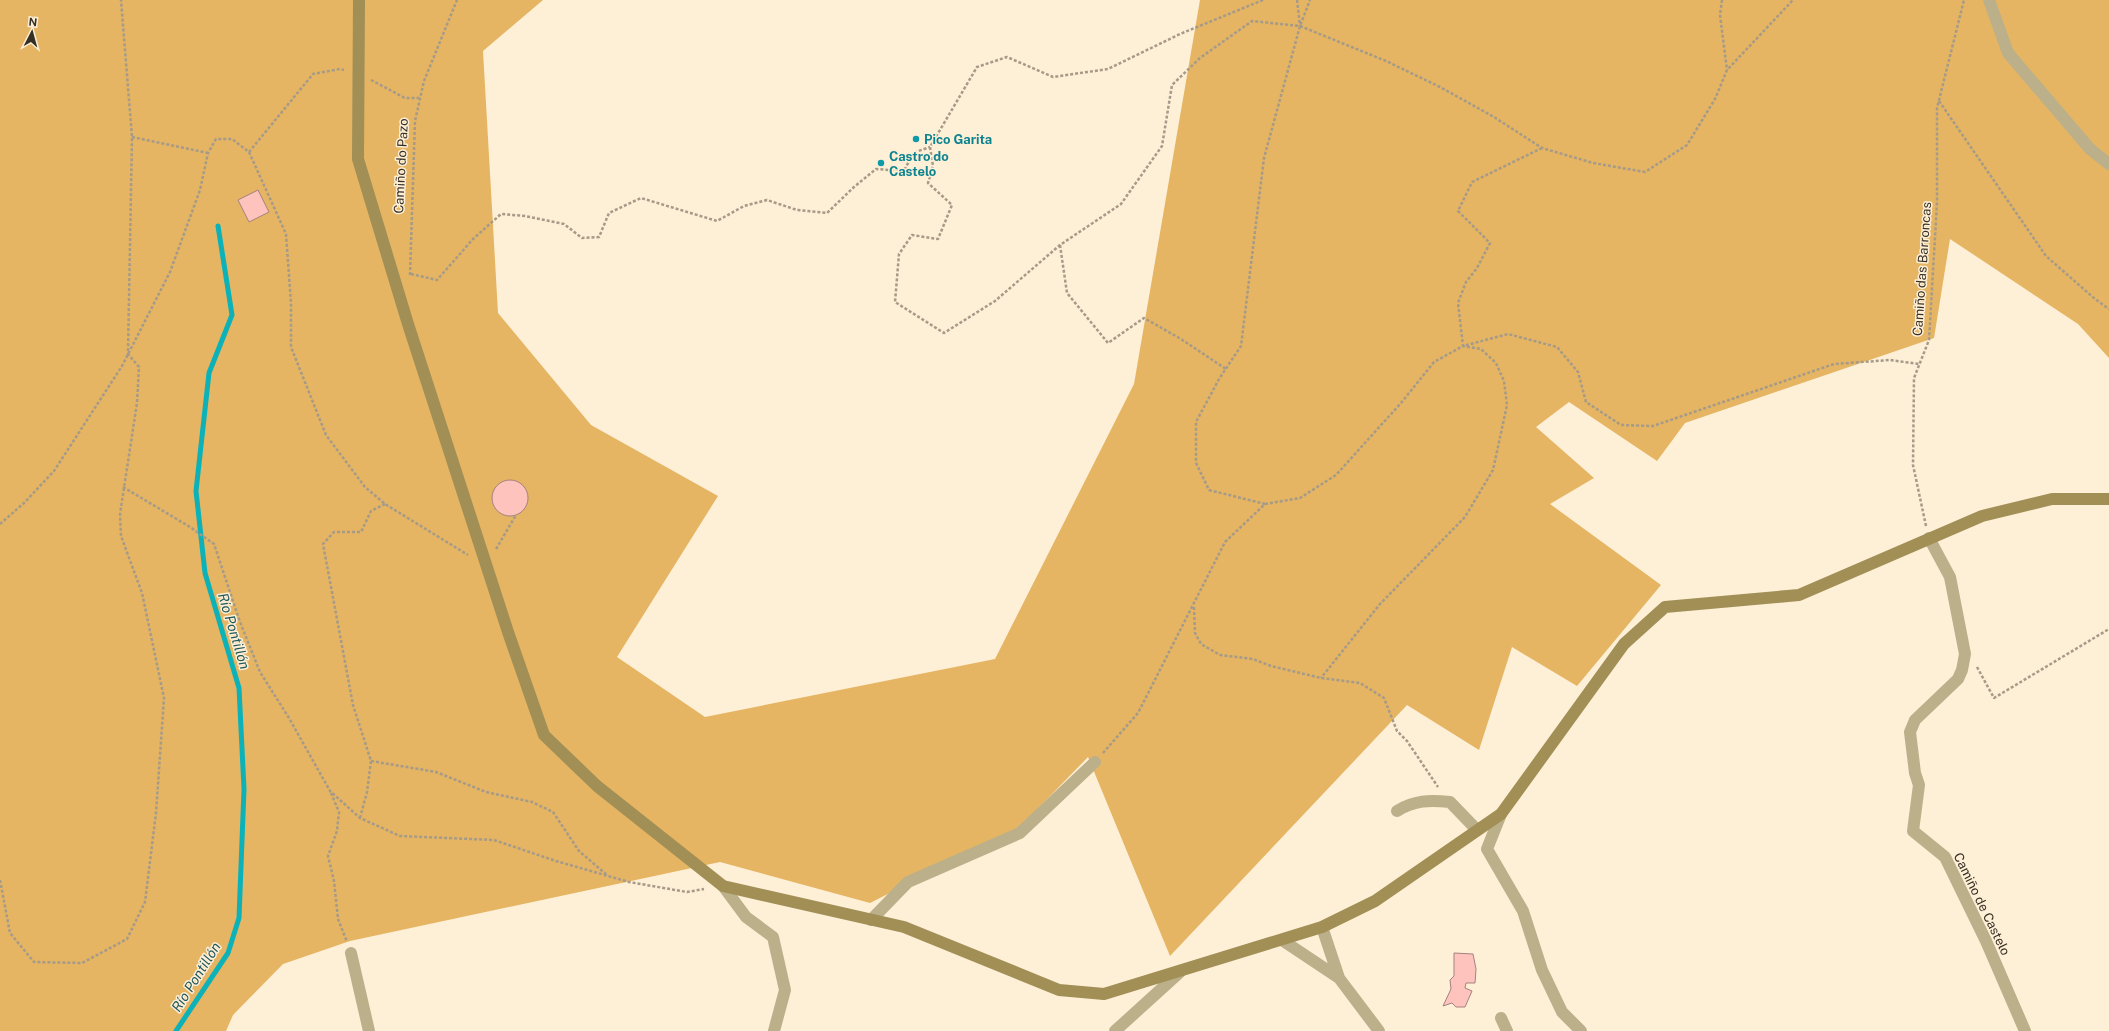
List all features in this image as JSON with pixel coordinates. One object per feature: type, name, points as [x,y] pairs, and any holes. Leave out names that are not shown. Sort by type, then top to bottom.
[{"type":"street","points":[[359,0],[358,159],[395,282],[486,566],[544,735],[597,786],[722,886],[746,917],[773,937],[786,990],[774,1031]]},
{"type":"street","points":[[1989,0],[2008,54],[2090,149],[2109,164]]},
{"type":"street","points":[[1582,1031],[1562,1012],[1542,970],[1523,911],[1487,849],[1501,814],[1624,644],[1665,606],[1799,595],[1982,516],[2052,499],[2109,499]]},
{"type":"street","name":"Camiño de Castelo","points":[[1929,538],[1950,577],[1965,654],[1962,670],[1958,679],[1915,720],[1910,732],[1915,773],[1919,785],[1913,831],[1945,858],[1986,941],[2025,1031]]},
{"type":"street","points":[[871,920],[908,882],[1020,833],[1095,762]]},
{"type":"street","points":[[1397,811],[1406,805],[1426,800],[1450,802],[1477,830]]},
{"type":"street","points":[[722,886],[904,927],[1059,990],[1104,994],[1180,972],[1322,927],[1375,901],[1501,814]]},
{"type":"street","points":[[1322,927],[1339,978],[1379,1031]]},
{"type":"street","points":[[1282,940],[1339,978]]},
{"type":"street","points":[[351,953],[368,1031]]},
{"type":"street","points":[[1115,1031],[1180,972]]},
{"type":"street","points":[[1500,1018],[1507,1031]]},
{"type":"path","points":[[0,880],[10,933],[34,962],[82,964],[127,939],[145,902],[156,813],[164,698],[142,593],[122,536],[120,514],[137,403],[139,367],[128,354],[132,137],[121,0]]},
{"type":"path","name":"Camiño do Pazo","points":[[411,274],[415,121],[424,82],[457,0]]},
{"type":"path","points":[[1263,0],[1180,34],[1108,69],[1053,77],[1007,57],[977,67],[930,147],[933,166],[928,183],[952,205],[938,239],[912,235],[899,254],[895,302],[944,333],[995,302],[1060,245],[1120,204],[1162,146],[1172,85],[1200,58],[1252,21],[1300,26],[1386,61],[1440,87],[1494,117],[1542,148],[1593,163],[1646,172],[1687,145],[1715,99],[1726,70],[1793,0]]},
{"type":"path","points":[[1297,0],[1300,26]]},
{"type":"path","points":[[1310,0],[1300,26],[1264,158],[1241,346],[1196,422],[1196,463],[1209,490],[1265,504],[1300,498],[1336,475],[1401,403],[1434,362],[1463,346],[1508,334],[1557,347],[1578,372],[1586,402],[1621,425],[1653,426],[1834,364],[1890,360],[1919,364]]},
{"type":"path","points":[[1722,0],[1720,15],[1726,70]]},
{"type":"path","name":"Camiño das Barroncas","points":[[1929,538],[1912,465],[1914,378],[1928,340],[1937,203],[1937,108],[1964,0]]},
{"type":"path","points":[[249,152],[313,74],[340,69],[358,73],[405,98],[421,98]]},
{"type":"path","points":[[1939,100],[2046,256],[2095,299],[2109,308]]},
{"type":"path","points":[[132,137],[208,153]]},
{"type":"path","points":[[0,524],[24,503],[54,471],[128,354],[170,272],[200,190],[208,153],[216,139],[232,139],[249,152],[286,234],[291,303],[291,347],[326,435],[365,487],[385,504],[431,534],[486,566],[516,515]]},
{"type":"path","points":[[395,282],[411,274],[438,280],[473,239],[501,214],[526,216],[564,224],[582,238],[599,237],[609,213],[641,198],[717,221],[744,206],[767,200],[797,210],[827,214],[854,187],[876,169],[904,171],[913,153],[930,147]]},
{"type":"path","points":[[1463,346],[1458,303],[1466,282],[1477,268],[1490,243],[1458,211],[1472,182],[1542,148]]},
{"type":"path","points":[[1060,245],[1067,293],[1108,342],[1144,318],[1226,369]]},
{"type":"path","points":[[1322,678],[1380,604],[1465,517],[1493,470],[1507,405],[1504,381],[1496,363],[1481,349],[1463,346]]},
{"type":"path","points":[[123,487],[190,527],[214,544],[240,622],[260,672],[289,718],[330,791],[339,812],[337,831],[328,856],[334,881],[338,919],[351,953]]},
{"type":"path","points":[[360,818],[367,792],[371,761],[353,705],[323,544],[334,532],[360,532],[371,511],[385,504]]},
{"type":"path","points":[[1095,762],[1138,713],[1225,542],[1265,504]]},
{"type":"path","points":[[1194,605],[1195,633],[1201,644],[1220,655],[1253,659],[1271,666],[1322,678],[1360,683],[1384,698],[1397,731],[1407,741],[1430,778],[1450,802]]},
{"type":"path","points":[[1975,664],[1994,698],[2109,629]]},
{"type":"path","points":[[371,761],[436,772],[486,792],[532,802],[554,812],[579,851],[609,876]]},
{"type":"path","points":[[330,791],[360,818],[400,836],[494,840],[556,861],[609,876],[687,892],[722,886]]},
{"type":"shaded area","points":[[0,0],[543,0],[483,51],[498,313],[591,425],[718,496],[617,657],[705,717],[995,659],[1134,384],[1200,0],[2109,0],[2109,358],[2078,324],[1950,239],[1934,338],[1685,423],[1657,461],[1569,402],[1536,427],[1594,478],[1550,504],[1661,585],[1577,686],[1512,647],[1479,750],[1407,705],[1170,956],[1088,757],[1020,827],[870,903],[720,862],[350,941],[283,964],[233,1015],[226,1031],[0,1031]]},
{"type":"building","points":[[258,190],[269,212],[249,222],[238,200]]},
{"type":"building","points":[[510,480],[520,483],[525,488],[528,498],[525,508],[520,513],[510,516],[500,513],[495,508],[492,498],[495,488],[500,483]]},
{"type":"building","points":[[1454,953],[1473,954],[1476,969],[1475,983],[1466,983],[1465,988],[1472,991],[1465,1007],[1456,1007],[1452,1003],[1443,1006],[1451,989],[1450,980],[1454,976]]},
{"type":"waterway","name":"Río Pontillón","points":[[176,1031],[228,953],[239,918],[244,789],[239,688],[205,573],[196,491],[209,373],[232,315],[218,226]]},
{"type":"place","name":"Pico Garita","points":[[916,139]]},
{"type":"place","name":"Castro do Castelo","points":[[881,163]]}]
